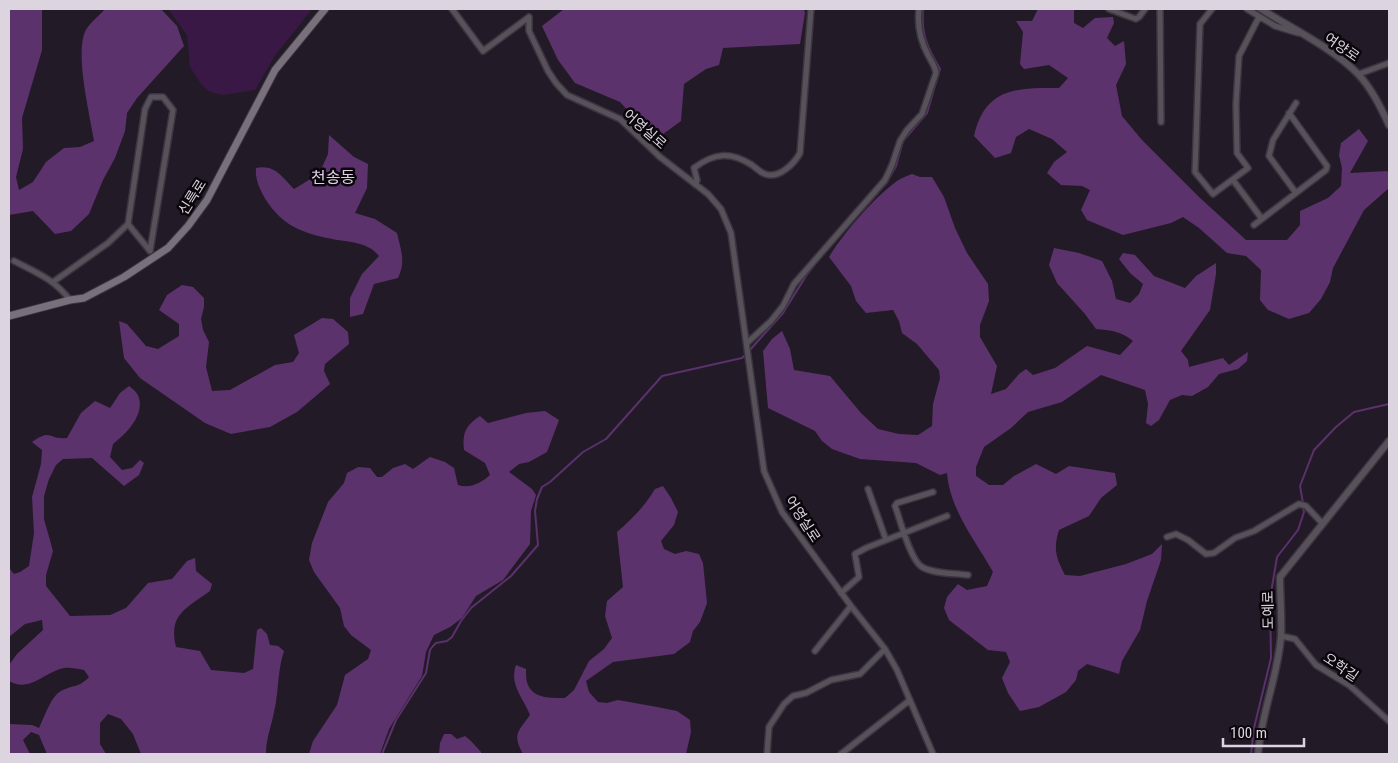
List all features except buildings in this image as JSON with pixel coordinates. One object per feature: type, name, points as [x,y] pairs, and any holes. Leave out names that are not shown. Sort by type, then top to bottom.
[{"type":"main road","name":"신륵로","points":[[9,316],[84,298],[124,277],[153,254],[168,248],[188,226],[207,200],[275,70],[325,9]]},
{"type":"street","name":"어영실로","points":[[452,9],[484,51],[529,17],[529,31],[548,71],[568,95],[620,119],[660,157],[708,194],[721,209],[731,233],[764,471],[782,512],[884,649],[897,670],[933,754]]},
{"type":"street","points":[[696,185],[697,180],[694,168],[718,157],[737,156],[765,175],[776,174],[788,168],[796,160],[800,153],[811,9]]},
{"type":"street","points":[[747,345],[783,306],[794,284],[885,180],[900,141],[907,130],[922,114],[936,73],[922,43],[918,29],[919,9]]},
{"type":"street","points":[[1109,9],[1136,19],[1140,17],[1144,9]]},
{"type":"street","points":[[1160,9],[1161,122]]},
{"type":"street","points":[[1212,9],[1200,24],[1196,172],[1213,194],[1248,168],[1237,153],[1236,104],[1238,56],[1259,17]]},
{"type":"street","points":[[1247,9],[1282,29],[1301,34]]},
{"type":"street","name":"여양로","points":[[1261,9],[1331,53],[1359,74],[1376,99],[1389,125]]},
{"type":"street","points":[[1359,74],[1389,63]]},
{"type":"street","points":[[53,282],[108,243],[128,224],[145,109],[151,97],[163,97],[172,110],[153,254]]},
{"type":"street","points":[[1296,103],[1273,140],[1269,156],[1296,192]]},
{"type":"street","points":[[1254,225],[1326,170],[1328,166],[1289,113]]},
{"type":"street","points":[[1232,180],[1262,219]]},
{"type":"street","points":[[128,224],[153,254]]},
{"type":"street","points":[[14,261],[53,282],[70,300]]},
{"type":"street","name":"도예로","points":[[1258,754],[1259,736],[1274,678],[1281,636],[1280,577],[1389,441]]},
{"type":"street","points":[[868,489],[886,540]]},
{"type":"street","points":[[933,492],[897,503],[896,506],[916,561],[920,566],[928,569],[968,575]]},
{"type":"street","points":[[1168,537],[1176,534],[1188,540],[1206,554],[1214,553],[1235,538],[1254,531],[1299,504],[1306,506],[1323,524]]},
{"type":"street","points":[[841,593],[859,577],[855,554],[948,516]]},
{"type":"street","points":[[815,651],[851,606]]},
{"type":"street","name":"오학길","points":[[1281,636],[1295,639],[1316,665],[1349,685],[1389,721]]},
{"type":"street","points":[[767,754],[769,728],[784,704],[793,696],[806,693],[832,680],[860,674],[884,649]]},
{"type":"street","points":[[841,754],[910,700]]},
{"type":"shaded area","points":[[9,9],[42,9],[42,50],[22,118],[23,149],[16,177],[19,190],[33,182],[46,162],[64,148],[80,147],[94,141],[82,70],[82,42],[86,29],[105,9],[161,9],[177,26],[184,46],[137,98],[127,113],[125,131],[115,158],[103,180],[89,214],[71,231],[55,234],[33,211],[9,215]]},
{"type":"shaded area","points":[[168,9],[312,9],[274,57],[255,90],[223,95],[210,92],[201,84],[190,67],[187,35]]},
{"type":"shaded area","points":[[564,9],[804,9],[805,13],[800,44],[723,48],[719,65],[706,69],[684,84],[681,121],[655,140],[620,102],[575,83],[558,60],[542,26]]},
{"type":"shaded area","points":[[1038,9],[1074,9],[1074,23],[1083,28],[1095,18],[1113,17],[1114,23],[1107,38],[1115,46],[1124,41],[1126,64],[1116,85],[1122,116],[1142,140],[1199,197],[1246,240],[1287,240],[1300,225],[1300,211],[1328,198],[1341,186],[1342,168],[1339,155],[1341,143],[1359,129],[1368,141],[1350,173],[1387,171],[1389,174],[1389,188],[1364,210],[1333,268],[1330,282],[1321,299],[1309,313],[1289,319],[1268,310],[1260,300],[1261,270],[1246,256],[1227,253],[1199,228],[1183,217],[1171,223],[1123,235],[1087,220],[1081,210],[1090,190],[1082,186],[1061,185],[1047,173],[1054,162],[1067,152],[1052,139],[1029,129],[1016,137],[1011,153],[995,158],[974,136],[979,120],[986,108],[995,99],[1017,90],[1059,88],[1068,78],[1049,65],[1024,69],[1020,64],[1023,32],[1016,21],[1032,21]]},
{"type":"shaded area","points":[[329,135],[354,157],[368,164],[367,188],[355,213],[375,219],[397,233],[402,256],[402,266],[398,278],[374,284],[363,314],[350,317],[350,298],[362,274],[379,256],[365,246],[315,235],[288,223],[273,210],[266,200],[256,177],[256,168],[268,168],[278,172],[294,189],[319,174],[328,154]]},
{"type":"shaded area","points":[[912,174],[920,177],[932,177],[944,197],[955,228],[967,253],[988,284],[989,301],[980,325],[980,337],[997,366],[991,394],[1006,389],[1026,369],[1033,375],[1055,368],[1087,346],[1120,355],[1133,341],[1125,335],[1116,332],[1096,329],[1057,283],[1049,265],[1054,248],[1079,253],[1102,261],[1112,281],[1116,299],[1130,303],[1139,294],[1143,284],[1130,273],[1119,259],[1123,253],[1135,255],[1154,276],[1185,288],[1196,276],[1216,263],[1210,310],[1181,351],[1188,360],[1189,367],[1223,358],[1229,365],[1248,352],[1247,361],[1238,369],[1219,374],[1208,387],[1192,396],[1182,395],[1170,400],[1159,420],[1151,426],[1146,423],[1148,404],[1145,390],[1101,375],[1062,402],[1028,412],[1011,428],[984,447],[976,467],[976,476],[989,485],[1003,485],[1014,476],[1036,464],[1056,474],[1069,466],[1115,473],[1117,485],[1101,498],[1089,516],[1059,530],[1056,553],[1065,575],[1080,576],[1126,564],[1152,554],[1162,544],[1161,560],[1147,601],[1140,630],[1122,661],[1119,674],[1087,664],[1078,671],[1076,680],[1066,692],[1039,707],[1020,711],[1008,693],[1002,678],[1010,662],[1006,652],[988,650],[949,620],[944,608],[947,597],[958,584],[967,590],[987,586],[993,572],[958,512],[949,487],[947,473],[940,475],[916,463],[860,459],[832,449],[822,441],[815,431],[768,408],[763,351],[772,339],[782,331],[790,349],[794,370],[830,376],[861,413],[878,429],[899,434],[918,435],[932,426],[933,404],[940,378],[939,370],[917,344],[902,333],[899,321],[893,310],[866,313],[856,301],[851,286],[829,257],[869,206],[897,181]]},
{"type":"shaded area","points":[[182,285],[193,287],[204,298],[201,319],[203,330],[209,342],[206,367],[212,391],[230,390],[275,365],[293,362],[299,353],[294,335],[322,318],[333,319],[348,332],[349,344],[325,364],[324,371],[330,384],[297,412],[270,427],[231,434],[205,423],[140,378],[124,358],[119,321],[127,324],[146,346],[158,349],[179,336],[179,324],[159,310],[167,295]]},
{"type":"shaded area","points":[[129,386],[138,396],[139,411],[133,424],[113,444],[110,457],[122,470],[132,468],[140,460],[144,463],[139,475],[124,486],[92,458],[63,459],[56,465],[44,496],[44,519],[53,551],[46,575],[46,586],[70,616],[110,615],[126,608],[148,583],[172,579],[187,561],[195,558],[196,571],[212,584],[210,591],[187,607],[177,619],[174,636],[176,647],[200,651],[211,670],[244,673],[253,669],[257,630],[261,628],[267,634],[270,645],[278,646],[284,651],[266,754],[141,754],[133,734],[121,719],[108,714],[100,723],[100,744],[106,754],[47,754],[39,735],[31,732],[23,740],[30,754],[9,754],[9,724],[32,725],[39,728],[54,697],[65,689],[82,683],[89,677],[84,670],[66,668],[57,670],[24,685],[9,681],[9,665],[17,654],[43,630],[42,620],[25,624],[9,637],[9,568],[14,574],[29,566],[34,533],[32,497],[41,464],[42,450],[32,442],[47,435],[67,438],[81,413],[95,401],[110,408],[120,393]]},
{"type":"shaded area","points":[[545,411],[559,420],[547,452],[529,462],[519,464],[509,472],[532,489],[536,495],[531,511],[530,544],[503,580],[476,596],[462,618],[434,635],[426,652],[422,676],[389,729],[380,754],[309,754],[313,741],[337,705],[345,675],[368,659],[371,650],[351,635],[344,626],[340,608],[314,572],[309,560],[312,543],[328,502],[344,483],[347,473],[358,467],[370,468],[377,477],[382,477],[393,468],[405,464],[413,469],[430,457],[445,462],[454,468],[458,485],[467,486],[475,484],[490,475],[485,463],[464,450],[464,434],[468,426],[480,416],[488,423],[526,413]]},
{"type":"shaded area","points":[[663,486],[678,512],[674,525],[661,541],[664,549],[675,554],[686,551],[699,554],[703,563],[707,603],[700,622],[693,631],[690,642],[674,654],[613,662],[586,681],[589,692],[598,702],[607,703],[618,700],[657,707],[677,711],[690,720],[691,732],[686,754],[523,754],[517,737],[522,725],[530,715],[514,679],[516,665],[526,669],[528,685],[534,693],[549,698],[565,698],[574,690],[589,661],[604,649],[612,638],[605,616],[607,601],[623,587],[617,532],[638,512],[655,489]]},
{"type":"shaded area","points":[[444,734],[451,734],[457,739],[465,736],[481,754],[439,754],[440,743]]},
{"type":"waterway","points":[[862,211],[887,182],[896,166],[903,141],[927,113],[940,69],[924,33],[923,9]]},
{"type":"waterway","points":[[749,351],[783,313],[806,276],[822,255]]},
{"type":"waterway","points":[[382,754],[396,720],[426,673],[430,650],[436,643],[447,641],[452,637],[471,608],[511,576],[538,545],[535,511],[542,487],[583,452],[606,439],[662,376],[742,358],[746,354]]},
{"type":"waterway","points":[[1303,503],[1300,486],[1314,450],[1336,427],[1354,412],[1389,404]]},
{"type":"waterway","points":[[1251,754],[1254,728],[1271,658],[1270,599],[1277,557],[1298,530],[1304,512],[1303,508]]},
{"type":"district","name":"천송동","points":[[333,177]]}]
